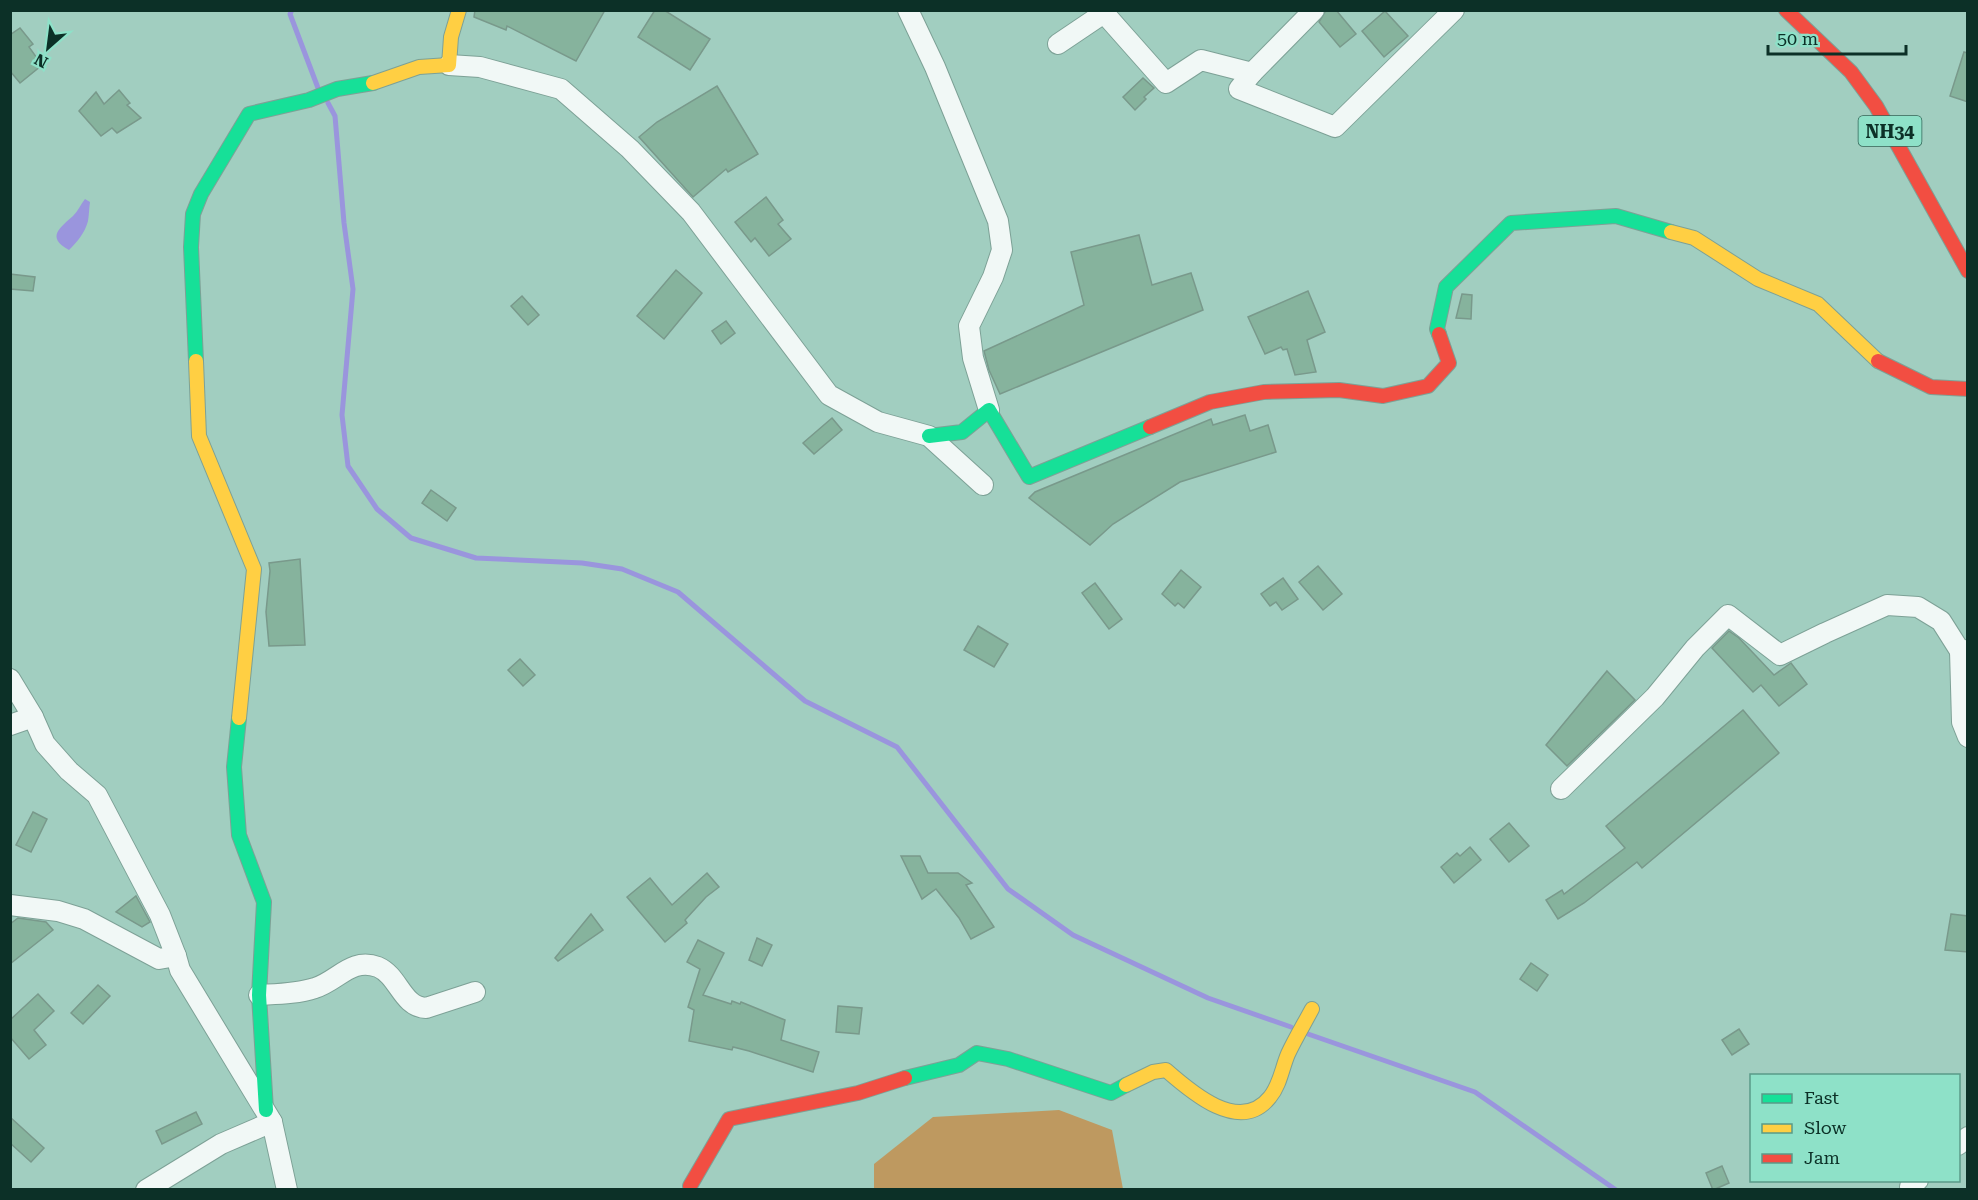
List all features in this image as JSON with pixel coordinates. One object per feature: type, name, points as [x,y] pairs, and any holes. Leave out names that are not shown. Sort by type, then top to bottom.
[{"type":"main road","points":[[269,1116],[259,995],[264,902],[239,835],[234,767],[254,569],[199,436],[191,247],[193,214],[201,194],[249,114],[309,100],[337,89],[366,85],[419,68],[449,65],[451,37],[459,10]]},
{"type":"main road","name":"NH34","points":[[1786,10],[1851,72],[1876,106],[1968,271]]},
{"type":"main road","points":[[930,436],[962,432],[989,410],[1029,477],[1210,402],[1264,392],[1339,390],[1383,396],[1428,386],[1449,363],[1437,329],[1446,287],[1511,223],[1616,216],[1694,238],[1758,279],[1818,304],[1880,363],[1931,387],[1968,389]]},
{"type":"main road","points":[[690,1186],[729,1119],[858,1093],[918,1074],[958,1065],[977,1053],[1008,1059],[1111,1093],[1153,1072],[1166,1070],[1186,1088],[1216,1107],[1242,1113],[1264,1104],[1277,1086],[1288,1055],[1312,1010]]},
{"type":"street","points":[[908,10],[936,67],[998,221],[1002,250],[993,277],[969,326],[973,358],[989,410]]},
{"type":"street","points":[[1314,10],[1239,89],[1335,127],[1454,10]]},
{"type":"street","points":[[1058,44],[1104,13],[1166,83],[1201,60],[1252,73]]},
{"type":"street","points":[[449,65],[480,67],[561,89],[630,149],[691,212],[829,395],[878,422],[930,436],[983,485]]},
{"type":"street","points":[[1561,789],[1654,698],[1695,648],[1728,615],[1780,656],[1887,605],[1918,607],[1941,621],[1964,650],[1962,722],[1968,737]]},
{"type":"street","points":[[10,679],[33,717],[45,744],[69,771],[97,795],[160,915],[180,970],[269,1116],[287,1190]]},
{"type":"street","points":[[10,725],[33,717]]},
{"type":"street","points":[[10,905],[58,911],[84,919],[159,959],[176,956]]},
{"type":"street","points":[[259,995],[317,988],[356,965],[378,967],[389,974],[410,1002],[418,1008],[426,1008],[475,992]]},
{"type":"street","points":[[146,1190],[269,1116]]},
{"type":"shaded area","points":[[85,199],[90,202],[87,225],[69,250],[58,241],[58,232]]},
{"type":"shaded area","points":[[1059,1110],[1112,1130],[1123,1189],[874,1189],[874,1164],[933,1117]]},
{"type":"building","points":[[475,10],[605,10],[576,61],[507,26],[506,30],[474,17]]},
{"type":"building","points":[[655,10],[664,10],[710,39],[690,70],[638,37]]},
{"type":"building","points":[[1326,10],[1336,10],[1356,34],[1340,47],[1319,22]]},
{"type":"building","points":[[1385,11],[1408,36],[1384,57],[1362,31]]},
{"type":"building","points":[[20,28],[33,44],[29,47],[42,65],[20,83],[10,71],[10,35]]},
{"type":"building","points":[[1964,52],[1968,53],[1968,102],[1950,96]]},
{"type":"building","points":[[1143,78],[1154,88],[1135,110],[1123,97]]},
{"type":"building","points":[[717,86],[758,154],[728,172],[726,169],[693,197],[639,137],[657,122]]},
{"type":"building","points":[[119,90],[130,103],[127,105],[141,118],[117,133],[112,128],[101,136],[79,111],[96,92],[104,104]]},
{"type":"building","points":[[766,197],[783,220],[778,224],[791,239],[769,256],[755,238],[751,242],[735,222]]},
{"type":"building","points":[[1139,235],[1152,285],[1191,273],[1203,310],[1000,394],[989,370],[984,351],[1084,305],[1071,252]]},
{"type":"building","points":[[676,270],[702,293],[664,339],[637,316]]},
{"type":"building","points":[[10,274],[35,277],[33,291],[10,289]]},
{"type":"building","points":[[1308,291],[1325,332],[1307,340],[1316,372],[1295,375],[1287,349],[1283,350],[1281,347],[1265,354],[1248,317]]},
{"type":"building","points":[[1462,294],[1472,295],[1471,319],[1456,318]]},
{"type":"building","points":[[522,296],[539,315],[528,325],[511,306]]},
{"type":"building","points":[[726,321],[735,333],[721,344],[712,331]]},
{"type":"building","points":[[1245,415],[1250,431],[1268,425],[1276,452],[1180,482],[1113,524],[1090,545],[1029,498],[1035,492],[1211,419],[1213,425]]},
{"type":"building","points":[[832,418],[842,430],[814,454],[803,443]]},
{"type":"building","points":[[431,490],[456,508],[447,521],[422,503]]},
{"type":"building","points":[[300,559],[305,645],[269,646],[266,612],[269,563]]},
{"type":"building","points":[[1318,566],[1342,594],[1323,610],[1299,582]]},
{"type":"building","points":[[1181,570],[1201,587],[1184,608],[1178,603],[1175,606],[1162,594]]},
{"type":"building","points":[[1283,578],[1298,599],[1282,610],[1276,602],[1270,606],[1261,594]]},
{"type":"building","points":[[1095,583],[1122,619],[1109,629],[1082,593]]},
{"type":"building","points":[[978,626],[1008,644],[994,667],[964,650]]},
{"type":"building","points":[[1729,631],[1739,638],[1774,675],[1791,663],[1807,684],[1779,706],[1761,685],[1753,692],[1712,648]]},
{"type":"building","points":[[520,659],[535,675],[523,686],[508,670]]},
{"type":"building","points":[[1607,671],[1635,700],[1567,766],[1546,745]]},
{"type":"building","points":[[1743,710],[1779,753],[1642,868],[1637,862],[1584,903],[1558,919],[1546,900],[1562,890],[1564,894],[1625,848],[1606,826]]},
{"type":"building","points":[[33,812],[47,819],[31,852],[16,845]]},
{"type":"building","points":[[1509,823],[1529,846],[1509,862],[1490,839]]},
{"type":"building","points":[[1470,847],[1481,860],[1454,883],[1441,867],[1457,853],[1460,856]]},
{"type":"building","points":[[901,856],[920,856],[928,873],[958,873],[972,883],[966,885],[994,927],[971,939],[959,918],[936,889],[922,899]]},
{"type":"building","points":[[707,873],[719,887],[706,897],[685,920],[687,923],[665,942],[627,897],[650,878],[672,905]]},
{"type":"building","points":[[136,896],[150,922],[142,927],[116,912]]},
{"type":"building","points":[[591,914],[603,930],[558,961],[555,958]]},
{"type":"building","points":[[1951,914],[1968,916],[1968,952],[1945,950]]},
{"type":"building","points":[[18,918],[46,922],[53,930],[10,964],[10,924]]},
{"type":"building","points":[[757,938],[772,945],[762,966],[749,960]]},
{"type":"building","points":[[698,940],[724,953],[703,995],[731,1004],[732,1001],[740,1004],[741,1002],[785,1020],[781,1040],[819,1052],[813,1072],[733,1047],[732,1050],[689,1041],[694,1010],[688,1007],[700,969],[687,962]]},
{"type":"building","points":[[1531,963],[1548,975],[1537,991],[1520,979]]},
{"type":"building","points":[[98,985],[110,996],[83,1024],[71,1013]]},
{"type":"building","points":[[38,994],[54,1011],[34,1030],[46,1045],[29,1059],[10,1037],[10,1020]]},
{"type":"building","points":[[838,1006],[862,1008],[859,1034],[836,1032]]},
{"type":"building","points":[[1739,1029],[1749,1044],[1732,1055],[1722,1040]]},
{"type":"building","points":[[196,1112],[202,1124],[162,1144],[156,1131]]},
{"type":"building","points":[[10,1117],[44,1148],[31,1162],[10,1143]]},
{"type":"building","points":[[1722,1166],[1729,1183],[1713,1190],[1706,1173]]},
{"type":"waterway","points":[[292,10],[290,14],[318,88]]},
{"type":"waterway","points":[[328,103],[335,116],[344,223],[353,289],[342,415],[348,466],[377,509],[411,538],[476,558],[582,563],[622,569],[678,592],[805,701],[897,747],[1008,889],[1073,935],[1208,998],[1291,1027]]},
{"type":"waterway","points":[[1308,1034],[1475,1092],[1616,1190]]},
{"type":"traffic: fast","points":[[196,361],[191,247],[193,214],[201,194],[249,114],[309,100],[337,89],[373,83]]},
{"type":"traffic: fast","points":[[1439,334],[1437,329],[1446,287],[1511,223],[1616,216],[1671,232]]},
{"type":"traffic: fast","points":[[929,436],[962,432],[989,410],[1029,477],[1150,427]]},
{"type":"traffic: fast","points":[[239,718],[234,767],[239,835],[264,902],[259,995],[266,1110]]},
{"type":"traffic: fast","points":[[905,1078],[959,1065],[977,1053],[1008,1059],[1111,1093],[1126,1085]]},
{"type":"traffic: slow","points":[[373,83],[419,67],[449,65],[451,37],[459,10]]},
{"type":"traffic: slow","points":[[1671,232],[1694,238],[1758,279],[1818,304],[1878,361]]},
{"type":"traffic: slow","points":[[196,361],[199,436],[254,569],[239,718]]},
{"type":"traffic: slow","points":[[1126,1085],[1153,1072],[1166,1070],[1189,1089],[1216,1106],[1231,1111],[1245,1112],[1258,1108],[1270,1097],[1279,1082],[1288,1054],[1312,1009]]},
{"type":"traffic: jam","points":[[1786,10],[1851,72],[1876,106],[1968,271]]},
{"type":"traffic: jam","points":[[1150,427],[1210,402],[1264,392],[1339,390],[1383,396],[1428,386],[1449,363],[1439,334]]},
{"type":"traffic: jam","points":[[1878,361],[1931,387],[1968,389]]},
{"type":"traffic: jam","points":[[690,1186],[729,1119],[858,1093],[905,1078]]}]
